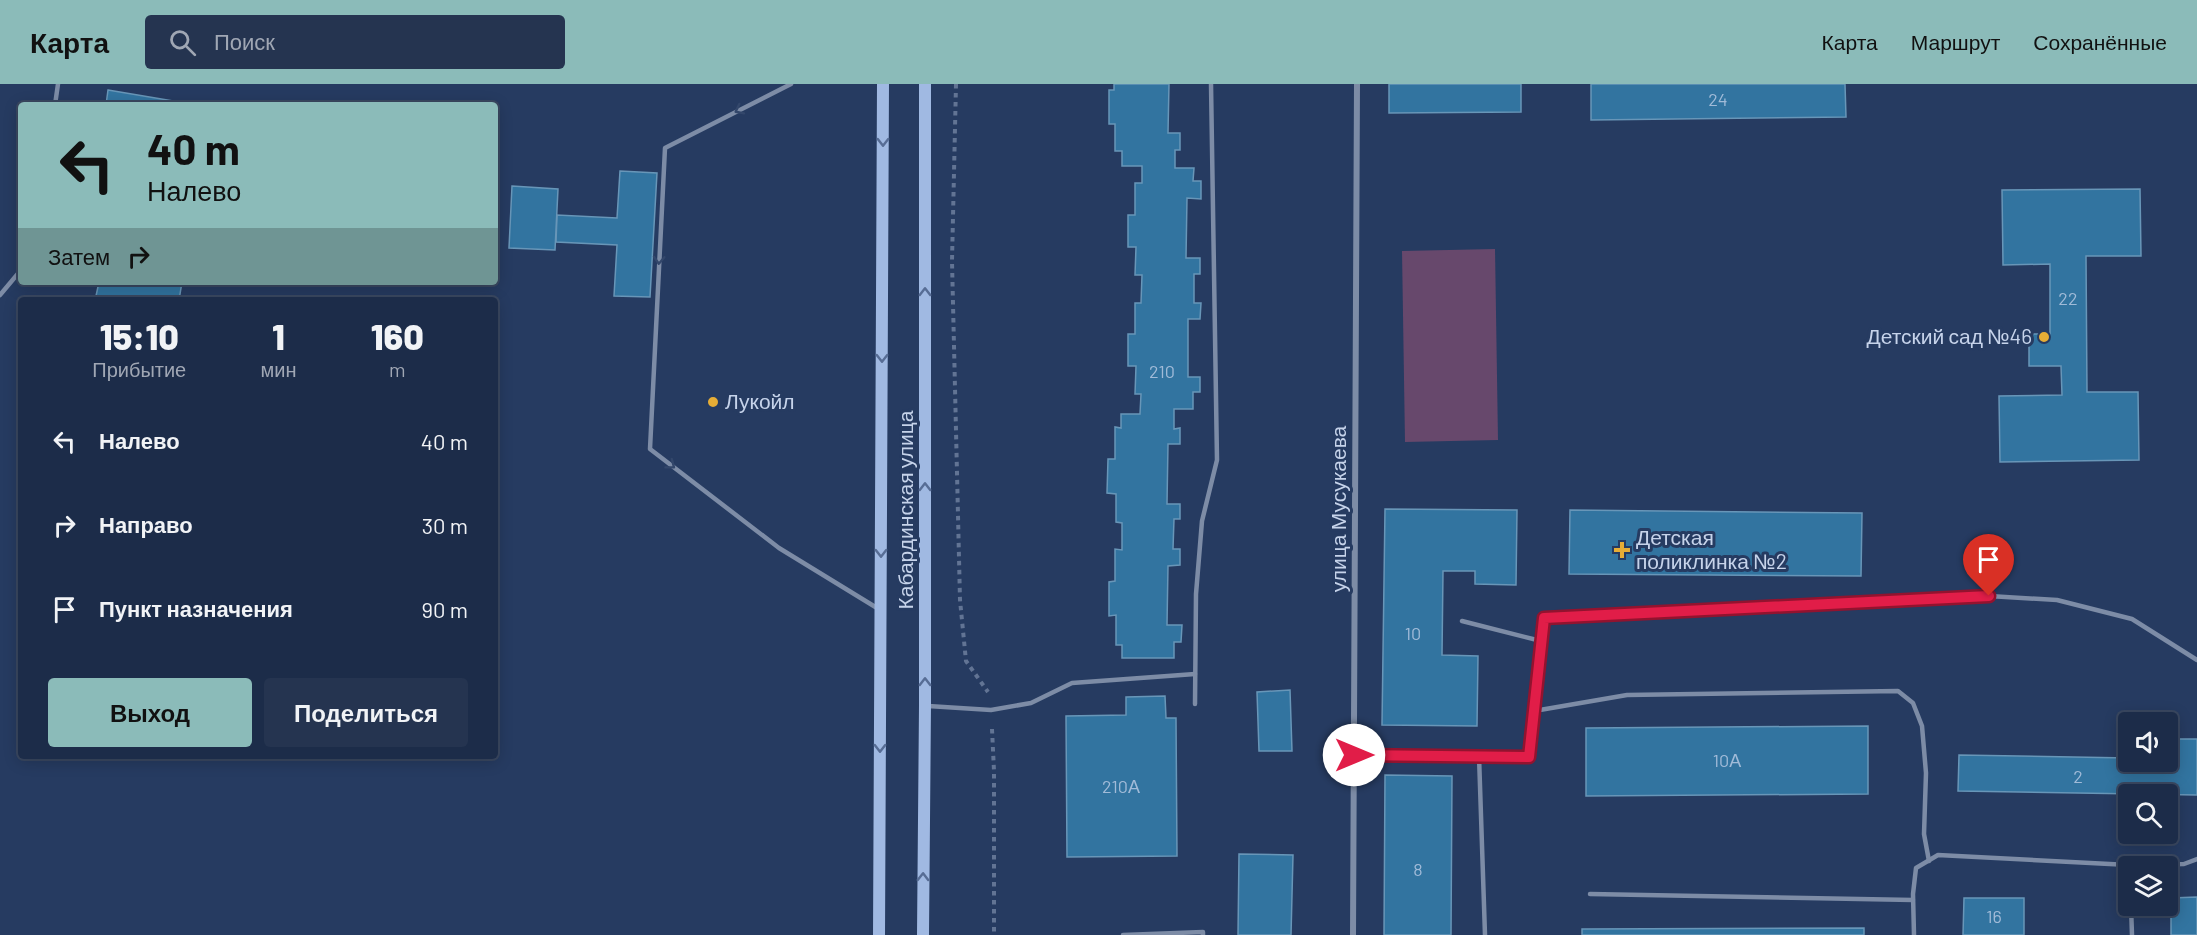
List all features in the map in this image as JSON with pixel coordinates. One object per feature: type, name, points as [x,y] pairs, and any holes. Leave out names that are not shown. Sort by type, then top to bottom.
[{"type":"main road","name":"Кабардинская улица","points":[[879,935],[883,84]]},
{"type":"main road","name":"Кабардинская улица","points":[[923,935],[925,84]]},
{"type":"street","name":"улица Мусукаева","points":[[1353,935],[1357,84]]},
{"type":"lane","points":[[55,102],[58,84]]},
{"type":"lane","points":[[791,84],[665,148],[650,449],[780,548],[881,610]]},
{"type":"lane","points":[[1195,704],[1196,594],[1202,521],[1217,460],[1211,84]]},
{"type":"lane","points":[[0,295],[18,274]]},
{"type":"lane","points":[[1354,755],[1529,757],[1544,618],[1989,596],[2057,600],[2132,619],[2197,660]]},
{"type":"lane","points":[[1462,621],[1541,641]]},
{"type":"lane","points":[[925,705],[991,710],[1032,703],[1072,683],[1195,674]]},
{"type":"lane","points":[[1534,711],[1627,694],[1898,691],[1913,703],[1922,726],[1926,773],[1924,834],[1929,861]]},
{"type":"lane","points":[[1479,756],[1485,935]]},
{"type":"lane","points":[[1914,935],[1913,900],[1916,868],[1938,855],[2118,865]]},
{"type":"lane","points":[[2178,864],[2197,859]]},
{"type":"lane","points":[[1590,894],[1913,900]]},
{"type":"lane","points":[[2131,916],[2132,935]]},
{"type":"lane","points":[[1124,935],[1203,932],[1203,935]]},
{"type":"path","points":[[956,84],[952,261],[960,600],[966,661],[991,697],[994,771],[994,935]]},
{"type":"shaded area","points":[[1495,249],[1498,440],[1405,442],[1402,251]]},
{"type":"building","points":[[1114,84],[1169,84],[1168,133],[1180,133],[1180,150],[1175,150],[1175,168],[1194,168],[1193,181],[1201,181],[1201,199],[1187,198],[1186,258],[1200,258],[1200,274],[1194,274],[1194,303],[1201,303],[1200,319],[1188,319],[1188,377],[1200,377],[1200,392],[1193,392],[1193,409],[1174,409],[1174,429],[1180,428],[1180,444],[1168,444],[1167,504],[1180,504],[1180,519],[1174,519],[1173,549],[1180,549],[1180,565],[1168,566],[1167,625],[1182,625],[1181,642],[1174,642],[1174,658],[1122,658],[1122,645],[1116,645],[1116,615],[1109,616],[1109,582],[1115,581],[1115,549],[1122,550],[1122,523],[1116,522],[1116,494],[1107,493],[1108,459],[1115,459],[1115,427],[1121,428],[1121,414],[1140,414],[1141,394],[1135,394],[1136,366],[1128,366],[1128,334],[1135,334],[1135,303],[1141,303],[1142,275],[1135,275],[1136,247],[1128,247],[1128,215],[1135,215],[1135,183],[1142,183],[1142,166],[1122,166],[1122,151],[1115,151],[1115,124],[1109,124],[1109,90],[1114,90]]},
{"type":"building","points":[[1389,84],[1521,84],[1521,112],[1389,113]]},
{"type":"building","points":[[1591,84],[1845,84],[1846,117],[1591,120]]},
{"type":"building","points":[[108,90],[179,102],[106,102]]},
{"type":"building","points":[[620,171],[657,173],[650,297],[614,296],[617,245],[556,242],[557,215],[617,218]]},
{"type":"building","points":[[512,186],[558,189],[555,250],[509,248]]},
{"type":"building","points":[[2140,189],[2141,256],[2086,256],[2087,392],[2138,392],[2139,460],[2000,462],[1999,396],[2062,395],[2061,366],[2029,366],[2029,334],[2050,334],[2050,264],[2003,265],[2002,190]]},
{"type":"building","points":[[98,285],[182,285],[180,297],[96,296]]},
{"type":"building","points":[[1385,509],[1517,510],[1516,585],[1475,584],[1475,571],[1443,571],[1442,655],[1478,656],[1477,726],[1382,725]]},
{"type":"building","points":[[1570,510],[1862,513],[1861,576],[1569,574]]},
{"type":"building","points":[[1290,690],[1292,751],[1259,751],[1257,692]]},
{"type":"building","points":[[1165,696],[1166,718],[1176,718],[1177,856],[1067,857],[1066,716],[1126,715],[1126,697]]},
{"type":"building","points":[[1868,726],[1868,794],[1586,796],[1586,728]]},
{"type":"building","points":[[2178,739],[2197,739],[2197,795],[2178,795],[2178,784],[2118,784],[2118,794],[1958,791],[1959,755],[2118,758],[2118,772],[2178,772]]},
{"type":"building","points":[[1385,775],[1452,776],[1451,935],[1384,935]]},
{"type":"building","points":[[1239,854],[1293,855],[1291,935],[1238,935]]},
{"type":"building","points":[[2197,897],[2197,935],[2171,935],[2171,916],[2178,916],[2178,898]]},
{"type":"building","points":[[1964,898],[2024,898],[2024,935],[1963,935]]},
{"type":"building","points":[[1864,928],[1864,935],[1582,935],[1582,929]]},
{"type":"place","name":"Детский сад №46","points":[[2044,337]]},
{"type":"place","name":"Лукойл","points":[[713,402]]},
{"type":"place","name":"Детская поликлинка №2","points":[[1622,550]]},
{"type":"route","points":[[1354,755],[1529,757],[1544,618],[1989,596]]}]
